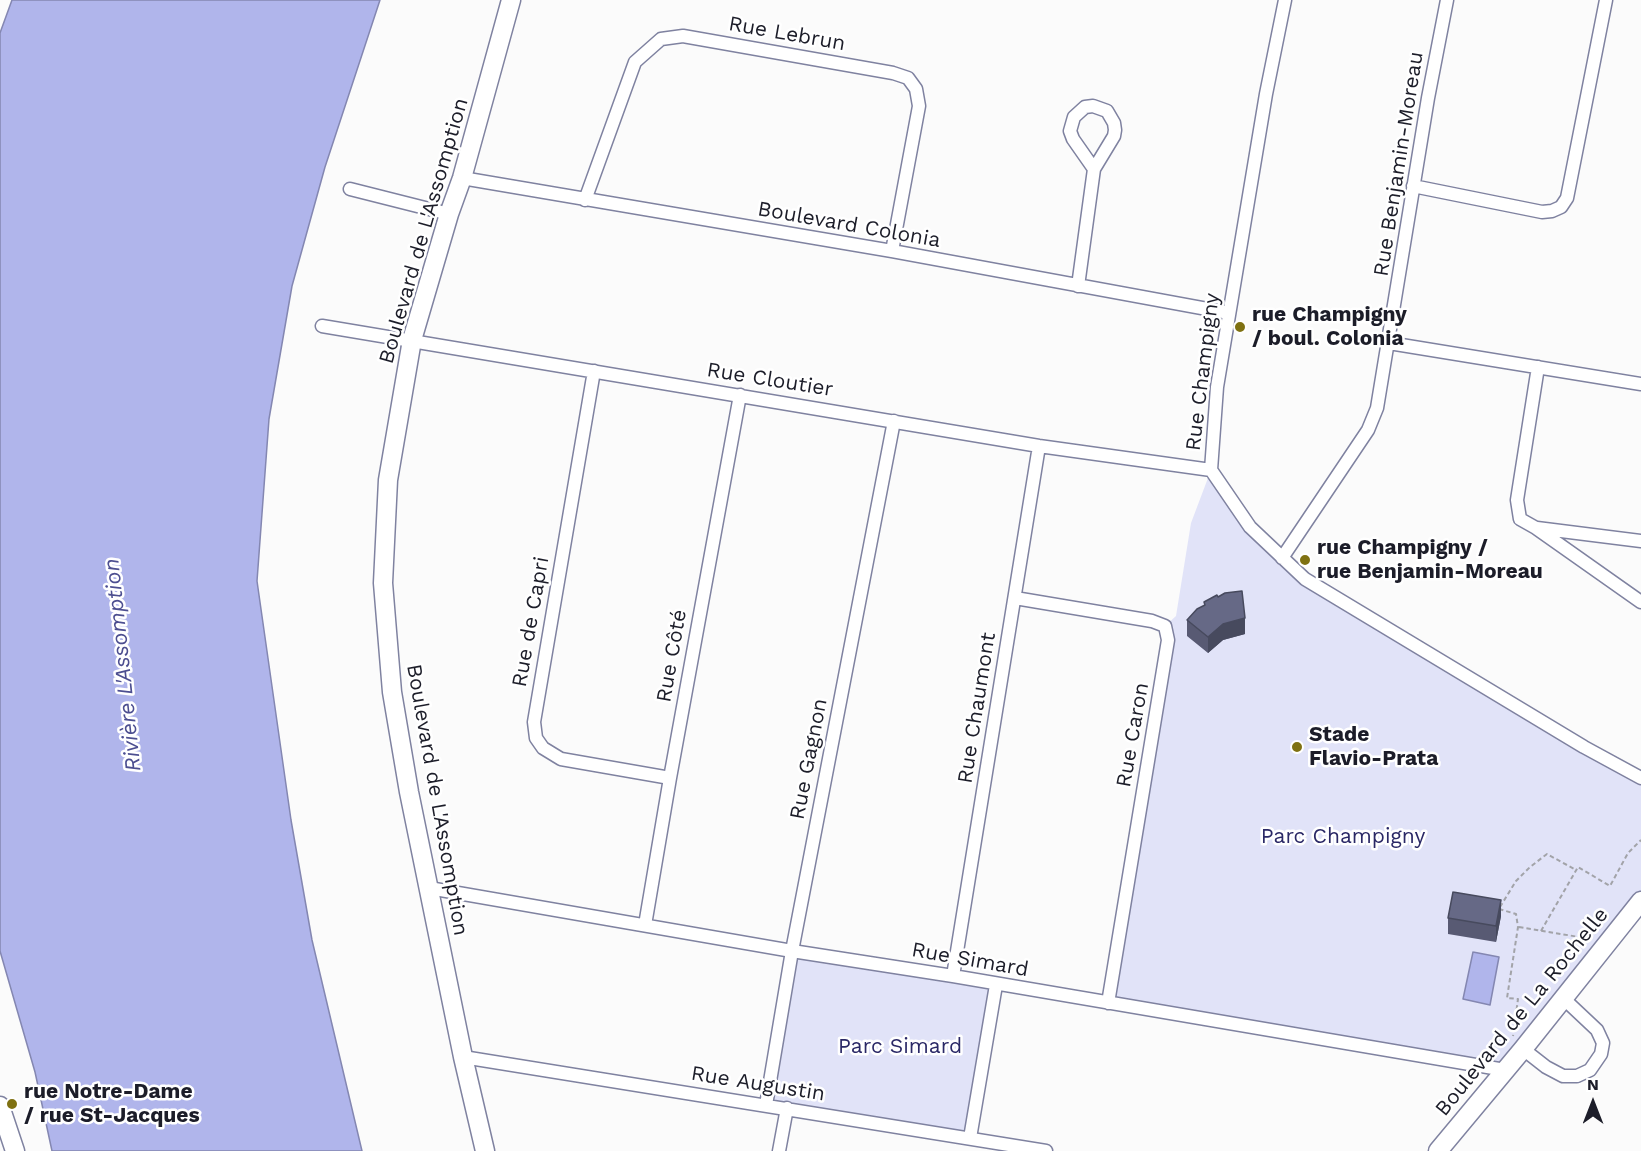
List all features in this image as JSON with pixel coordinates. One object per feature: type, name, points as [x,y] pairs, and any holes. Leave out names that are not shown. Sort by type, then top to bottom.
[{"type":"street","name":"Boulevard de L'Assomption","points":[[485,1151],[463,1057],[409,792],[392,692],[383,583],[388,480],[412,340],[449,214],[462,178],[511,0]]},
{"type":"street","name":"Rue Champigny","points":[[1285,0],[1266,94],[1217,387],[1211,470],[1250,527],[1305,579],[1574,741],[1641,778]]},
{"type":"street","name":"Rue Benjamin-Moreau","points":[[1282,558],[1368,430],[1377,408],[1428,98],[1447,0]]},
{"type":"street","points":[[1413,186],[1542,212],[1561,207],[1566,198],[1606,0]]},
{"type":"street","name":"Rue Lebrun","points":[[585,200],[635,62],[661,39],[683,36],[893,72],[908,78],[916,89],[919,106],[892,251]]},
{"type":"street","points":[[1078,286],[1094,169],[1114,136],[1115,130],[1107,111],[1093,106],[1079,111],[1071,124],[1070,131],[1094,169]]},
{"type":"street","name":"Boulevard Colonia","points":[[462,178],[892,251],[1229,313]]},
{"type":"street","points":[[350,189],[449,214]]},
{"type":"street","name":"Rue Cloutier","points":[[322,326],[1039,446],[1211,470]]},
{"type":"street","points":[[1389,344],[1641,384]]},
{"type":"street","points":[[1538,367],[1517,500],[1521,519],[1641,602]]},
{"type":"street","name":"Rue de Capri","points":[[594,370],[534,722],[536,738],[543,748],[561,759],[670,778]]},
{"type":"street","name":"Rue Côté","points":[[645,925],[740,395]]},
{"type":"street","name":"Rue Gagnon","points":[[765,1105],[792,951],[894,421]]},
{"type":"street","name":"Rue Chaumont","points":[[953,976],[1039,446]]},
{"type":"street","points":[[1536,528],[1641,541]]},
{"type":"street","name":"Rue Caron","points":[[1015,598],[1152,621],[1165,626],[1168,640],[1108,1002]]},
{"type":"street","name":"Rue Simard","points":[[429,888],[792,951],[1507,1068]]},
{"type":"street","name":"Boulevard de La Rochelle","points":[[1438,1151],[1641,901]]},
{"type":"street","points":[[970,1138],[996,985]]},
{"type":"street","points":[[1523,1049],[1546,1067],[1563,1076],[1576,1076],[1590,1070],[1601,1054],[1603,1043],[1597,1030],[1563,998]]},
{"type":"street","name":"Rue Augustin","points":[[463,1057],[1046,1151]]},
{"type":"street","points":[[0,1106],[15,1151]]},
{"type":"street","points":[[779,1151],[787,1108]]},
{"type":"path","points":[[1541,931],[1578,867],[1610,886],[1628,853],[1641,840]]},
{"type":"path","points":[[1500,910],[1516,881],[1543,856],[1547,854],[1576,870]]},
{"type":"path","points":[[1489,908],[1516,914],[1518,927],[1507,998],[1518,999],[1507,1068]]},
{"type":"path","points":[[1518,927],[1608,942]]},
{"type":"green space","name":"Parc Champigny","points":[[1211,470],[1282,558],[1641,776],[1641,901],[1505,1070],[1108,1003],[1165,626],[1176,616],[1191,523]]},
{"type":"green space","name":"Parc Simard","points":[[792,951],[996,985],[970,1138],[766,1105]]},
{"type":"water","name":"Rivière L'Assomption","points":[[12,0],[380,0],[325,167],[292,286],[269,419],[257,581],[291,820],[312,940],[362,1151],[52,1151],[35,1072],[0,951],[0,33]]},
{"type":"water","points":[[1473,952],[1499,957],[1490,1005],[1463,999]]},
{"type":"building","points":[[1242,591],[1245,618],[1223,624],[1208,637],[1187,620],[1197,609],[1205,605],[1204,602],[1217,595],[1218,597],[1225,593]]},
{"type":"building","points":[[1453,892],[1501,900],[1496,926],[1448,918]]},
{"type":"place","name":"rue Champigny / boul. Colonia","points":[[1240,327]]},
{"type":"place","name":"rue Champigny / rue Benjamin-Moreau","points":[[1305,560]]},
{"type":"place","name":"Stade Flavio-Prata","points":[[1297,747]]},
{"type":"place","name":"rue Notre-Dame / rue St-Jacques","points":[[12,1104]]}]
